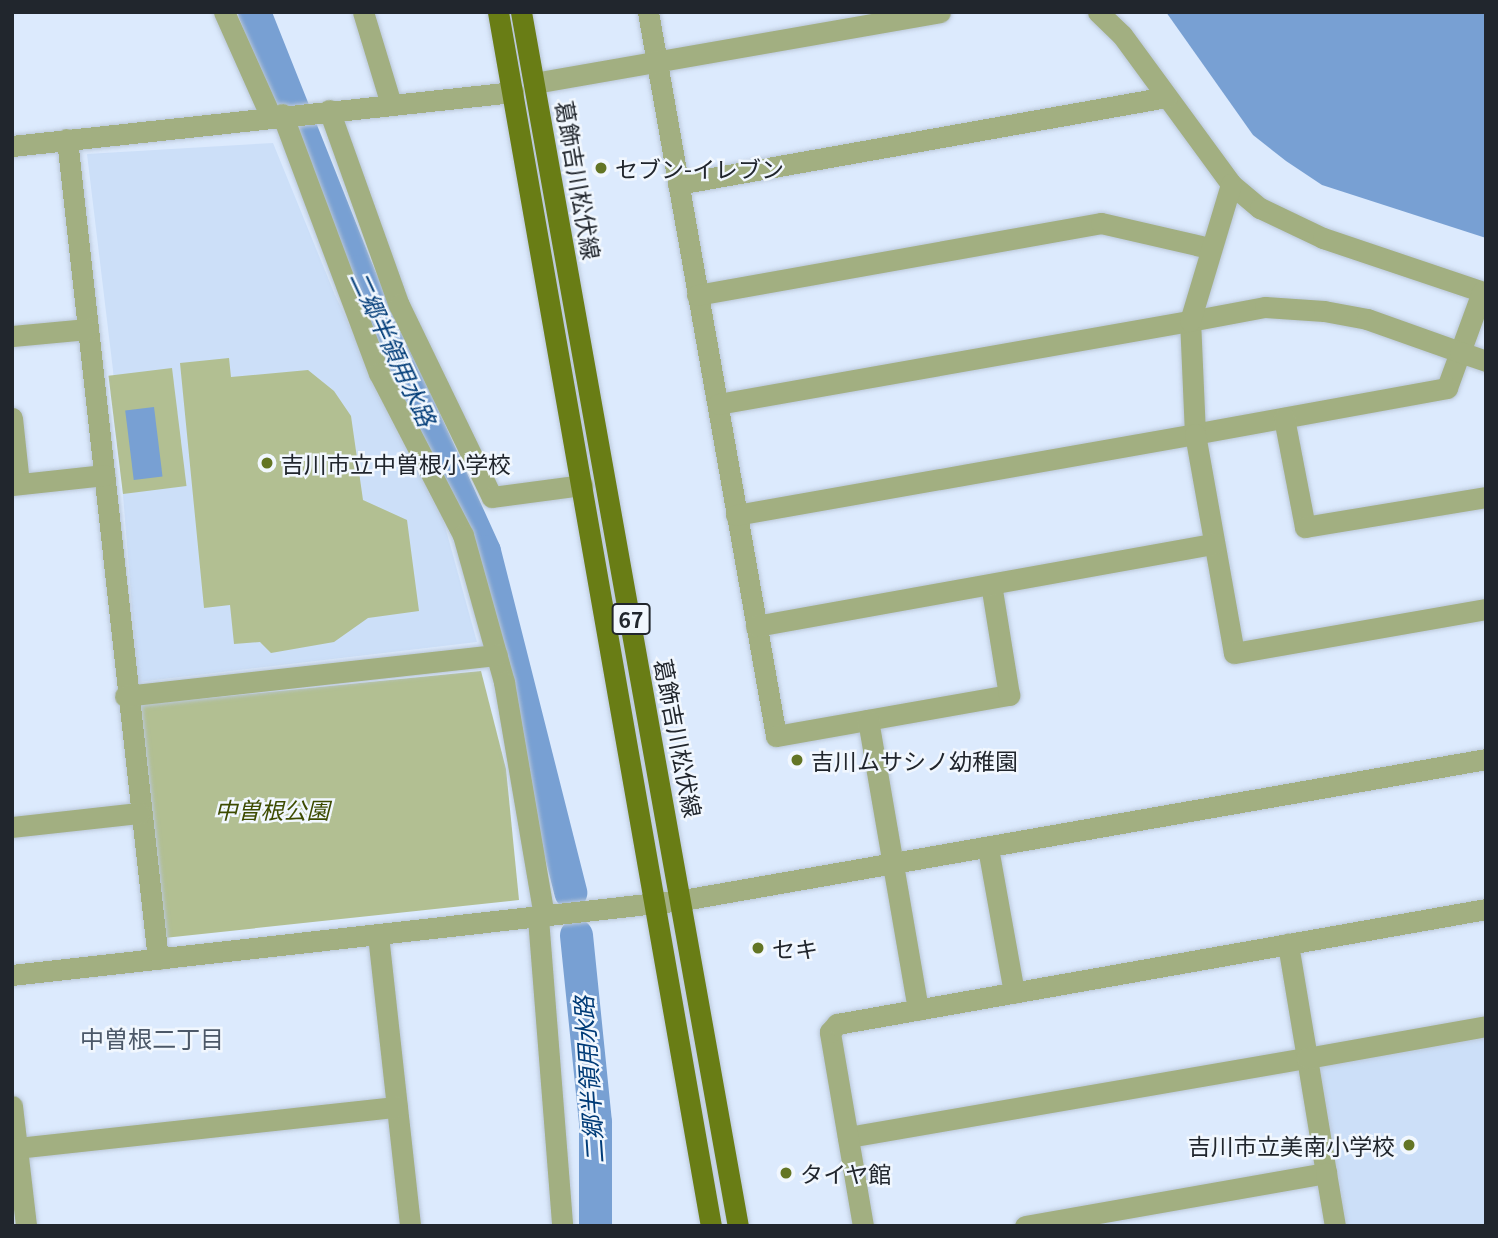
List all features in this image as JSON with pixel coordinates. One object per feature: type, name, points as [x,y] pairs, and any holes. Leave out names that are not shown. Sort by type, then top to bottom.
[{"type":"main road","name":"67","points":[[498,12],[582,485],[652,905],[711,1226]]},
{"type":"main road","name":"葛飾吉川松伏線","points":[[521,12],[683,900],[738,1226]]},
{"type":"street","points":[[224,12],[276,115],[379,373],[463,535],[497,655],[541,917],[562,1226]]},
{"type":"street","points":[[363,12],[391,104]]},
{"type":"street","points":[[648,12],[776,736],[1009,695],[991,584]]},
{"type":"street","points":[[534,83],[940,12]]},
{"type":"street","points":[[736,515],[1447,388],[1484,293],[1293,226],[1231,184],[1098,12]]},
{"type":"street","points":[[12,146],[276,115],[513,92]]},
{"type":"street","points":[[678,184],[1166,97]]},
{"type":"street","points":[[322,111],[399,304],[492,497],[582,485]]},
{"type":"street","points":[[67,139],[125,696],[158,958]]},
{"type":"street","points":[[1231,184],[1209,248],[1190,321],[1195,434],[1234,653],[1486,609]]},
{"type":"street","points":[[697,295],[1101,223],[1209,248]]},
{"type":"street","points":[[718,404],[1265,307],[1311,309],[1367,319],[1486,361]]},
{"type":"street","points":[[12,336],[88,329]]},
{"type":"street","points":[[12,418],[16,485],[104,475]]},
{"type":"street","points":[[1283,418],[1305,527],[1486,497]]},
{"type":"street","points":[[756,626],[1214,544]]},
{"type":"street","points":[[125,696],[497,655]]},
{"type":"street","points":[[868,720],[918,1010]]},
{"type":"street","points":[[12,975],[652,905],[1486,759]]},
{"type":"street","points":[[12,827],[139,813]]},
{"type":"street","points":[[988,848],[1014,993]]},
{"type":"street","points":[[863,1226],[830,1032],[837,1024],[1486,909]]},
{"type":"street","points":[[378,934],[410,1226]]},
{"type":"street","points":[[1288,944],[1335,1226]]},
{"type":"street","points":[[848,1137],[1486,1026]]},
{"type":"street","points":[[12,1106],[26,1226]]},
{"type":"street","points":[[17,1148],[397,1107]]},
{"type":"street","points":[[1025,1226],[1326,1173]]},
{"type":"shaded area","name":"吉川市立中曽根小学校","points":[[273,143],[335,295],[443,519],[477,642],[138,682],[113,370],[87,154]]},
{"type":"shaded area","name":"吉川市立美南小学校","points":[[1486,1035],[1486,1226],[1345,1226],[1319,1065]]},
{"type":"green space","points":[[229,358],[231,377],[308,370],[334,391],[351,416],[363,500],[407,520],[419,611],[368,618],[334,642],[271,653],[260,642],[234,644],[230,605],[204,608],[180,363]]},
{"type":"green space","points":[[172,368],[187,486],[123,494],[108,376]]},
{"type":"green space","name":"中曽根公園","points":[[481,671],[506,769],[519,900],[164,938],[137,705]]},
{"type":"water","points":[[1166,12],[1486,12],[1486,238],[1322,185],[1286,161],[1253,135]]},
{"type":"water","points":[[154,407],[163,476],[134,480],[125,411]]},
{"type":"waterway","name":"二郷半領用水路","points":[[254,12],[357,271],[484,551],[570,892]]},
{"type":"waterway","name":"二郷半領用水路","points":[[576,935],[595,1122],[595,1226]]},
{"type":"place","name":"セブン-イレブン","points":[[601,168]]},
{"type":"place","name":"吉川市立中曽根小学校","points":[[267,463]]},
{"type":"place","name":"吉川ムサシノ幼稚園","points":[[797,760]]},
{"type":"place","name":"セキ","points":[[758,948]]},
{"type":"place","name":"吉川市立美南小学校","points":[[1409,1145]]},
{"type":"place","name":"タイヤ館","points":[[786,1173]]},
{"type":"district","name":"中曽根二丁目","points":[[152,1038]]}]
